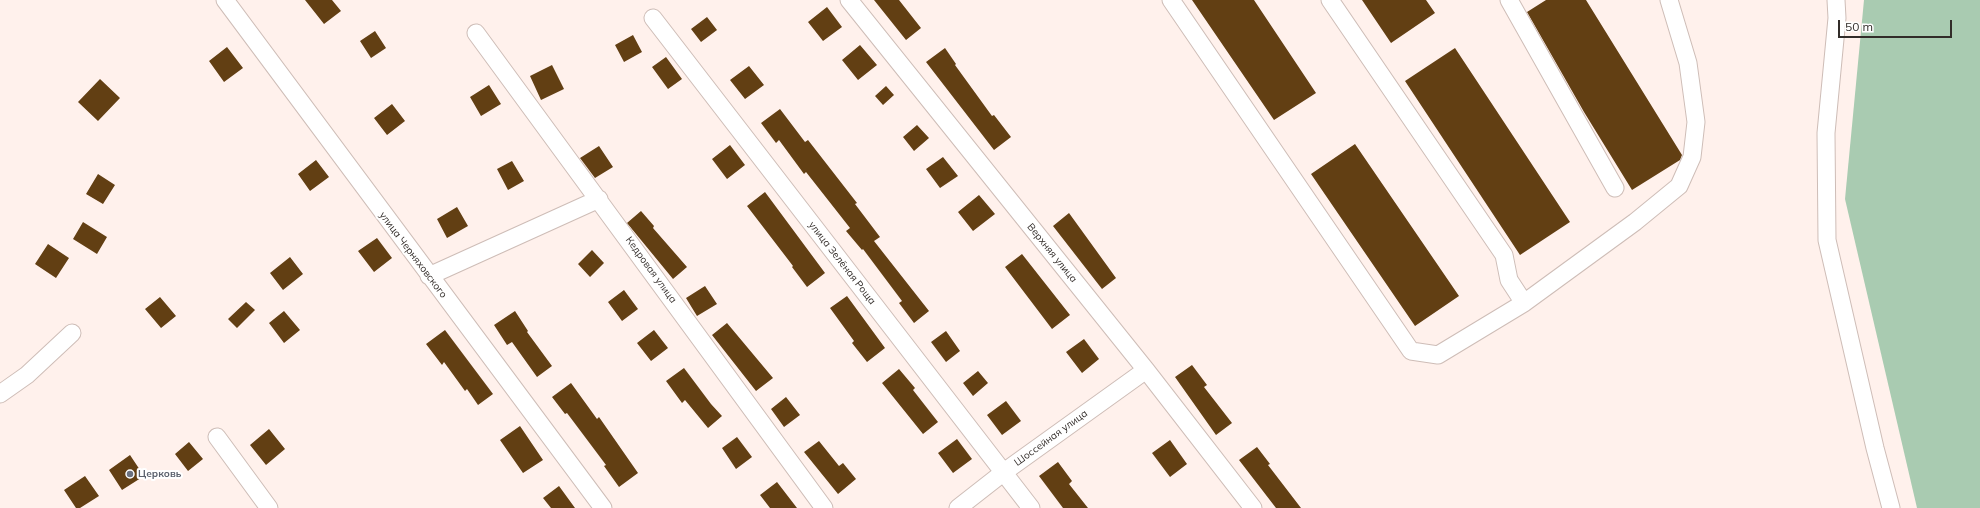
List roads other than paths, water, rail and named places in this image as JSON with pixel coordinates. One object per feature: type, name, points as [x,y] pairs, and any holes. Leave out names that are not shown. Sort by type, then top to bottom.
[{"type":"street","name":"улица Черняховского","points":[[225,0],[603,508]]},
{"type":"street","name":"Верхняя улица","points":[[849,0],[1146,370],[1253,508]]},
{"type":"street","points":[[1171,0],[1411,351],[1438,355],[1524,303],[1635,222],[1679,186],[1692,157],[1696,122],[1688,63],[1669,0]]},
{"type":"street","points":[[1330,0],[1504,255],[1509,280],[1524,303]]},
{"type":"street","points":[[1509,0],[1615,188]]},
{"type":"street","points":[[1836,0],[1837,18],[1826,133],[1827,240],[1875,448],[1891,508]]},
{"type":"street","name":"улица Зелёная Роща","points":[[653,18],[1031,508]]},
{"type":"street","name":"Кедровая улица","points":[[476,33],[600,199],[824,508]]},
{"type":"street","points":[[429,276],[600,199]]},
{"type":"street","points":[[0,394],[27,374],[72,333]]},
{"type":"street","name":"Шоссейная улица","points":[[958,508],[1004,472],[1146,370]]},
{"type":"street","points":[[216,437],[269,508]]},
{"type":"place","name":"Церковь","points":[[130,474]]}]
